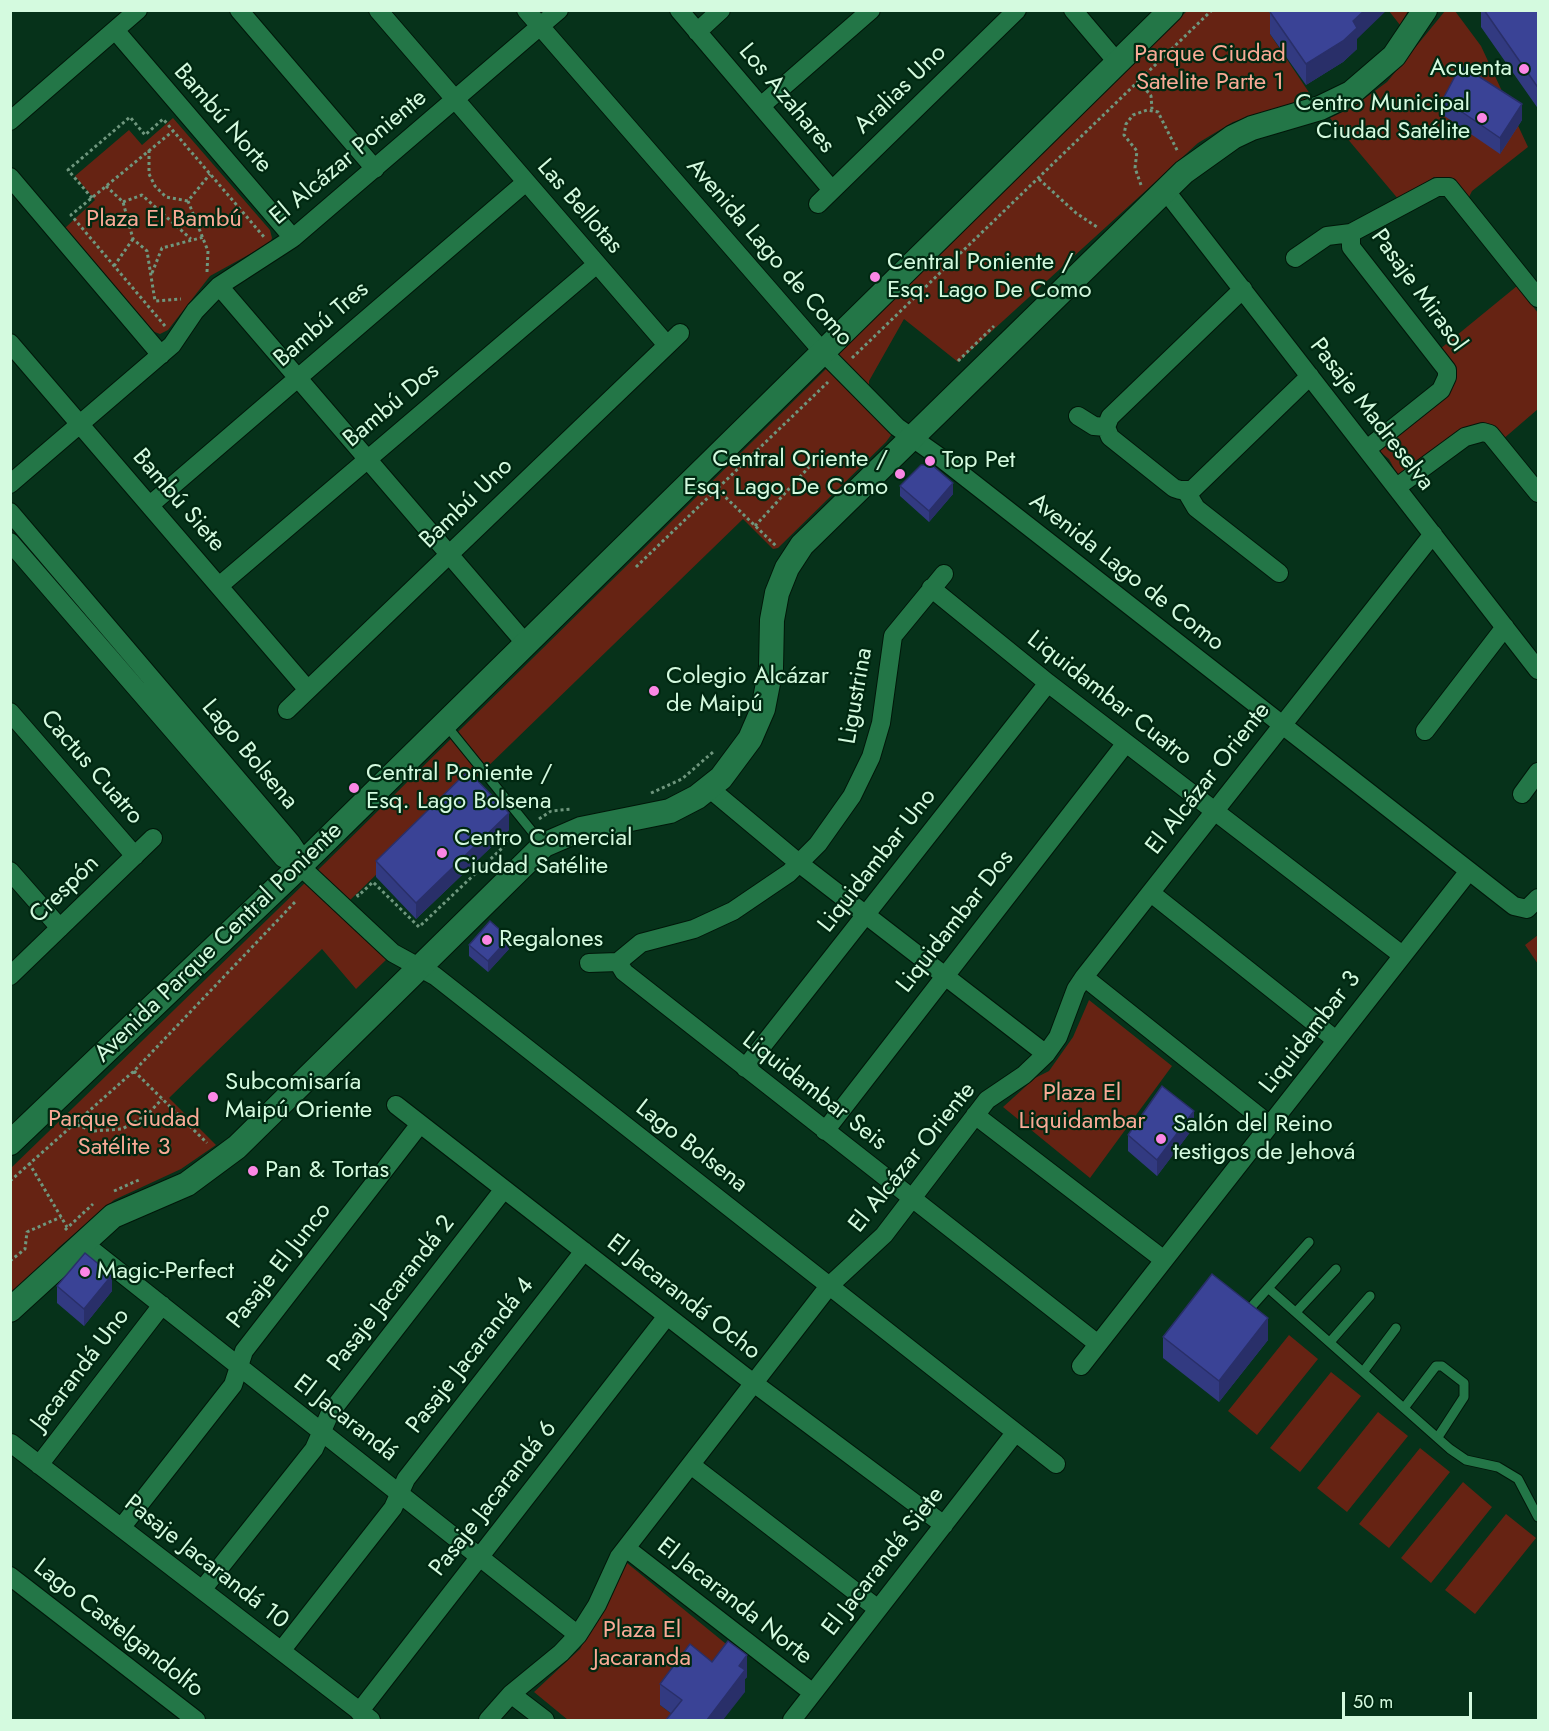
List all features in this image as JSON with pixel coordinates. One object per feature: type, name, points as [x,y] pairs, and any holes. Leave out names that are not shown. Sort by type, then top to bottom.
[{"type":"street","points":[[10,121],[138,10]]},
{"type":"street","points":[[239,10],[375,169]]},
{"type":"street","name":"Las Bellotas","points":[[378,10],[597,264],[674,339]]},
{"type":"street","name":"Avenida Lago de Como","points":[[526,10],[823,352],[897,427],[1518,908],[1532,906],[1539,898]]},
{"type":"street","name":"El Alcázar Poniente","points":[[10,484],[161,355],[218,277],[293,238],[559,10]]},
{"type":"street","name":"Los Azahares","points":[[679,10],[832,190]]},
{"type":"street","points":[[697,32],[721,10]]},
{"type":"street","points":[[761,106],[871,10]]},
{"type":"street","name":"Aralias Uno","points":[[818,204],[1017,10]]},
{"type":"street","points":[[1073,10],[1117,62]]},
{"type":"street","name":"Avenida Parque Central Poniente","points":[[10,1143],[307,873],[445,723],[1171,10]]},
{"type":"street","points":[[10,1310],[75,1234],[122,1210],[187,1184],[221,1160],[544,845],[570,832],[670,811],[709,788],[741,754],[763,709],[771,668],[774,606],[781,580],[794,556],[811,535],[912,437],[1154,189],[1233,137],[1252,128],[1320,108],[1351,93],[1394,56],[1425,10]]},
{"type":"street","name":"Bambú Norte","points":[[115,30],[293,238]]},
{"type":"street","points":[[10,177],[161,355]]},
{"type":"street","name":"Bambú Tres","points":[[150,505],[526,182]]},
{"type":"street","name":"Pasaje Mirasol","points":[[1367,449],[1441,390],[1447,377],[1447,370],[1350,247],[1351,233],[1437,187],[1449,187],[1539,298]]},
{"type":"street","name":"Pasaje Madreselva","points":[[1154,189],[1243,289],[1539,670]]},
{"type":"street","points":[[1295,258],[1327,236],[1351,233]]},
{"type":"street","name":"Bambú Dos","points":[[219,586],[597,264]]},
{"type":"street","points":[[218,277],[298,378],[526,644]]},
{"type":"street","points":[[1243,289],[1110,417],[1106,427],[1110,436],[1174,488],[1186,491],[1197,486],[1310,376]]},
{"type":"street","name":"Bambú Uno","points":[[287,710],[674,339]]},
{"type":"street","name":"Bambú Siete","points":[[10,343],[308,690]]},
{"type":"street","points":[[1078,416],[1094,426],[1106,427]]},
{"type":"street","points":[[1396,487],[1465,437],[1483,432],[1490,434],[1539,493]]},
{"type":"street","points":[[1186,491],[1196,508],[1279,573]]},
{"type":"street","name":"Lago Bolsena","points":[[10,512],[291,842],[307,873]]},
{"type":"street","name":"El Alcázar Oriente","points":[[488,1720],[511,1694],[561,1653],[578,1635],[626,1548],[829,1286],[874,1246],[987,1100],[1024,1075],[1046,1054],[1058,1037],[1076,989],[1084,977],[1433,534]]},
{"type":"street","name":"Lago Bolsena","points":[[10,542],[279,854],[307,873],[393,953],[435,976],[1056,1464]]},
{"type":"street","name":"Ligustrina","points":[[618,962],[641,943],[694,929],[733,911],[800,864],[838,818],[862,777],[881,723],[893,636],[944,574]]},
{"type":"street","name":"Liquidambar Cuatro","points":[[931,588],[1048,683],[1402,956]]},
{"type":"street","points":[[1425,731],[1505,627]]},
{"type":"street","points":[[139,691],[152,679]]},
{"type":"street","name":"Liquidambar Uno","points":[[745,1068],[1048,683]]},
{"type":"street","name":"Cactus Cuatro","points":[[10,712],[135,855]]},
{"type":"street","name":"Liquidambar Dos","points":[[825,1131],[1126,743]]},
{"type":"street","points":[[1522,794],[1539,772]]},
{"type":"street","points":[[709,788],[800,864],[1046,1054]]},
{"type":"street","name":"Crespón","points":[[10,976],[153,837]]},
{"type":"street","points":[[10,870],[60,928]]},
{"type":"street","name":"Liquidambar 3","points":[[1081,1366],[1469,871]]},
{"type":"street","points":[[1151,893],[1336,1040]]},
{"type":"street","points":[[589,963],[618,962]]},
{"type":"street","name":"Liquidambar Seis","points":[[618,962],[624,972],[1098,1344]]},
{"type":"street","points":[[1084,977],[1270,1125]]},
{"type":"street","name":"El Jacarandá Ocho","points":[[396,1105],[755,1384],[944,1525]]},
{"type":"street","points":[[975,1115],[1164,1260]]},
{"type":"street","name":"Pasaje El Junco","points":[[121,1528],[233,1385],[244,1351],[420,1124]]},
{"type":"street","name":"Pasaje Jacarandá 2","points":[[202,1590],[314,1449],[330,1413],[504,1189]]},
{"type":"street","name":"El Jacarandá","points":[[75,1234],[578,1635]]},
{"type":"street","name":"Pasaje Jacarandá 4","points":[[281,1652],[393,1508],[406,1479],[584,1251]]},
{"type":"street","name":"Jacarandá Uno","points":[[39,1465],[162,1305]]},
{"type":"street","name":"Pasaje Jacarandá 6","points":[[365,1716],[480,1557],[667,1316]]},
{"type":"street","name":"El Jacarandá Siete","points":[[792,1720],[1015,1433]]},
{"type":"street","name":"Pasaje Jacarandá 10","points":[[11,1443],[365,1716]]},
{"type":"street","points":[[691,1465],[878,1609]]},
{"type":"street","name":"El Jacaranda Norte","points":[[626,1548],[813,1693]]},
{"type":"street","name":"Lago Castelgandolfo","points":[[10,1576],[196,1720]]},
{"type":"street","points":[[511,1694],[545,1720]]},
{"type":"lane","points":[[445,723],[544,845]]},
{"type":"lane","points":[[1253,1305],[1309,1242]]},
{"type":"lane","points":[[1296,1312],[1336,1269]]},
{"type":"lane","points":[[1268,1288],[1466,1460],[1498,1467],[1518,1479],[1539,1517]]},
{"type":"lane","points":[[1330,1342],[1370,1296]]},
{"type":"lane","points":[[1363,1371],[1396,1328]]},
{"type":"lane","points":[[1404,1408],[1436,1366],[1442,1366],[1464,1383],[1464,1397],[1438,1437]]},
{"type":"path","points":[[635,568],[1212,10]]},
{"type":"path","points":[[1139,81],[1151,96],[1152,109]]},
{"type":"path","points":[[1152,109],[1133,115],[1124,129],[1125,139],[1137,151],[1135,171],[1154,189]]},
{"type":"path","points":[[1152,109],[1161,115],[1163,127],[1171,135],[1179,156]]},
{"type":"path","points":[[92,198],[68,170],[130,117],[145,135],[163,119],[267,242]]},
{"type":"path","points":[[170,322],[166,327],[71,215],[173,131]]},
{"type":"path","points":[[149,150],[149,174],[155,186],[166,197],[188,201]]},
{"type":"path","points":[[188,201],[210,174]]},
{"type":"path","points":[[1038,178],[1076,213],[1099,228]]},
{"type":"path","points":[[106,186],[123,202],[133,239],[147,251],[155,301],[188,299],[182,306]]},
{"type":"path","points":[[123,202],[142,195],[191,239]]},
{"type":"path","points":[[188,201],[208,251],[207,273],[218,277]]},
{"type":"path","points":[[151,274],[162,248],[204,237]]},
{"type":"path","points":[[114,266],[133,239]]},
{"type":"path","points":[[755,526],[809,467]]},
{"type":"path","points":[[717,489],[778,548]]},
{"type":"path","points":[[641,797],[682,779],[717,747]]},
{"type":"path","points":[[351,888],[358,896],[373,882],[419,927],[516,834],[551,811],[574,809]]},
{"type":"path","points":[[10,1181],[134,1071],[307,873]]},
{"type":"path","points":[[134,1071],[209,1145]]},
{"type":"path","points":[[76,1124],[94,1131],[122,1129],[147,1115],[162,1099]]},
{"type":"path","points":[[29,1163],[61,1217],[75,1234]]},
{"type":"path","points":[[10,1261],[25,1249],[27,1232],[61,1217]]},
{"type":"green space","name":"Parque Ciudad Satelite Parte 1","points":[[1187,11],[1298,11],[1270,34],[1312,97],[1233,122],[1198,143],[958,362],[904,319],[869,381],[869,388],[832,353]]},
{"type":"green space","points":[[1389,11],[1408,11],[1400,25]]},
{"type":"green space","points":[[1445,11],[1455,11],[1481,46],[1528,147],[1472,191],[1467,201],[1434,177],[1399,200],[1330,118],[1353,107],[1387,82]]},
{"type":"green space","name":"Plaza El Bambú","points":[[173,118],[270,230],[272,238],[270,243],[210,276],[168,330],[160,334],[152,331],[65,228],[95,200],[75,176],[129,130],[142,145]]},
{"type":"green space","points":[[1517,286],[1538,313],[1538,409],[1502,440],[1488,430],[1399,478],[1389,459],[1380,452],[1380,446],[1444,398],[1440,349]]},
{"type":"green space","points":[[828,367],[897,427],[886,442],[778,548],[773,549],[743,519],[348,902],[318,870]]},
{"type":"green space","name":"Parque Ciudad Satélite 3","points":[[308,880],[390,956],[356,989],[322,949],[169,1098],[216,1145],[181,1169],[114,1200],[58,1248],[11,1301],[11,1168]]},
{"type":"green space","points":[[1538,935],[1538,964],[1525,945]]},
{"type":"green space","name":"Plaza El Liquidambar","points":[[1089,1000],[1172,1066],[1090,1178],[1003,1107],[1035,1078],[1049,1071],[1073,1037]]},
{"type":"green space","points":[[1289,1335],[1318,1359],[1257,1435],[1228,1411]]},
{"type":"green space","points":[[1331,1372],[1361,1396],[1300,1472],[1270,1448]]},
{"type":"green space","points":[[1378,1412],[1408,1436],[1347,1512],[1317,1488]]},
{"type":"green space","points":[[1420,1448],[1450,1472],[1389,1548],[1359,1524]]},
{"type":"green space","points":[[1463,1482],[1492,1507],[1431,1583],[1401,1558]]},
{"type":"green space","points":[[1506,1514],[1536,1538],[1475,1614],[1445,1590]]},
{"type":"green space","name":"Plaza El Jacaranda","points":[[627,1563],[731,1648],[711,1682],[690,1664],[660,1705],[680,1720],[568,1720],[534,1692],[580,1649]]},
{"type":"building","points":[[1272,10],[1365,10],[1353,21],[1357,28],[1343,41],[1306,64],[1270,12]]},
{"type":"building","name":"Acuenta","points":[[1484,10],[1539,10],[1539,89]]},
{"type":"building","points":[[1461,65],[1522,104],[1500,138],[1443,99]]},
{"type":"building","points":[[921,465],[932,465],[953,483],[929,511],[900,486]]},
{"type":"building","name":"Centro Comercial Ciudad Satélite","points":[[468,771],[509,813],[416,903],[376,861]]},
{"type":"building","points":[[490,921],[509,938],[488,961],[469,945]]},
{"type":"building","name":"Salón del Reino testigos de Jehová","points":[[1162,1086],[1194,1111],[1157,1160],[1128,1135]]},
{"type":"building","points":[[85,1253],[112,1275],[84,1309],[57,1286]]},
{"type":"building","points":[[1212,1274],[1268,1318],[1219,1381],[1163,1337]]},
{"type":"building","points":[[728,1641],[747,1655],[739,1666],[745,1670],[707,1720],[666,1720],[682,1700],[660,1684],[690,1644],[712,1662]]},
{"type":"place","name":"Acuenta","points":[[1524,69]]},
{"type":"place","name":"Centro Municipal Ciudad Satélite","points":[[1482,118]]},
{"type":"place","name":"Central Poniente / Esq. Lago De Como","points":[[875,277]]},
{"type":"place","name":"Top Pet","points":[[930,461]]},
{"type":"place","name":"Central Oriente / Esq. Lago De Como","points":[[900,474]]},
{"type":"place","name":"Colegio Alcázar de Maipú","points":[[654,691]]},
{"type":"place","name":"Central Poniente / Esq. Lago Bolsena","points":[[354,788]]},
{"type":"place","name":"Centro Comercial Ciudad Satélite","points":[[442,853]]},
{"type":"place","name":"Regalones","points":[[487,940]]},
{"type":"place","name":"Subcomisaría Maipú Oriente","points":[[213,1097]]},
{"type":"place","name":"Salón del Reino testigos de Jehová","points":[[1161,1139]]},
{"type":"place","name":"Pan & Tortas","points":[[253,1171]]},
{"type":"place","name":"Magic-Perfect","points":[[85,1272]]}]
